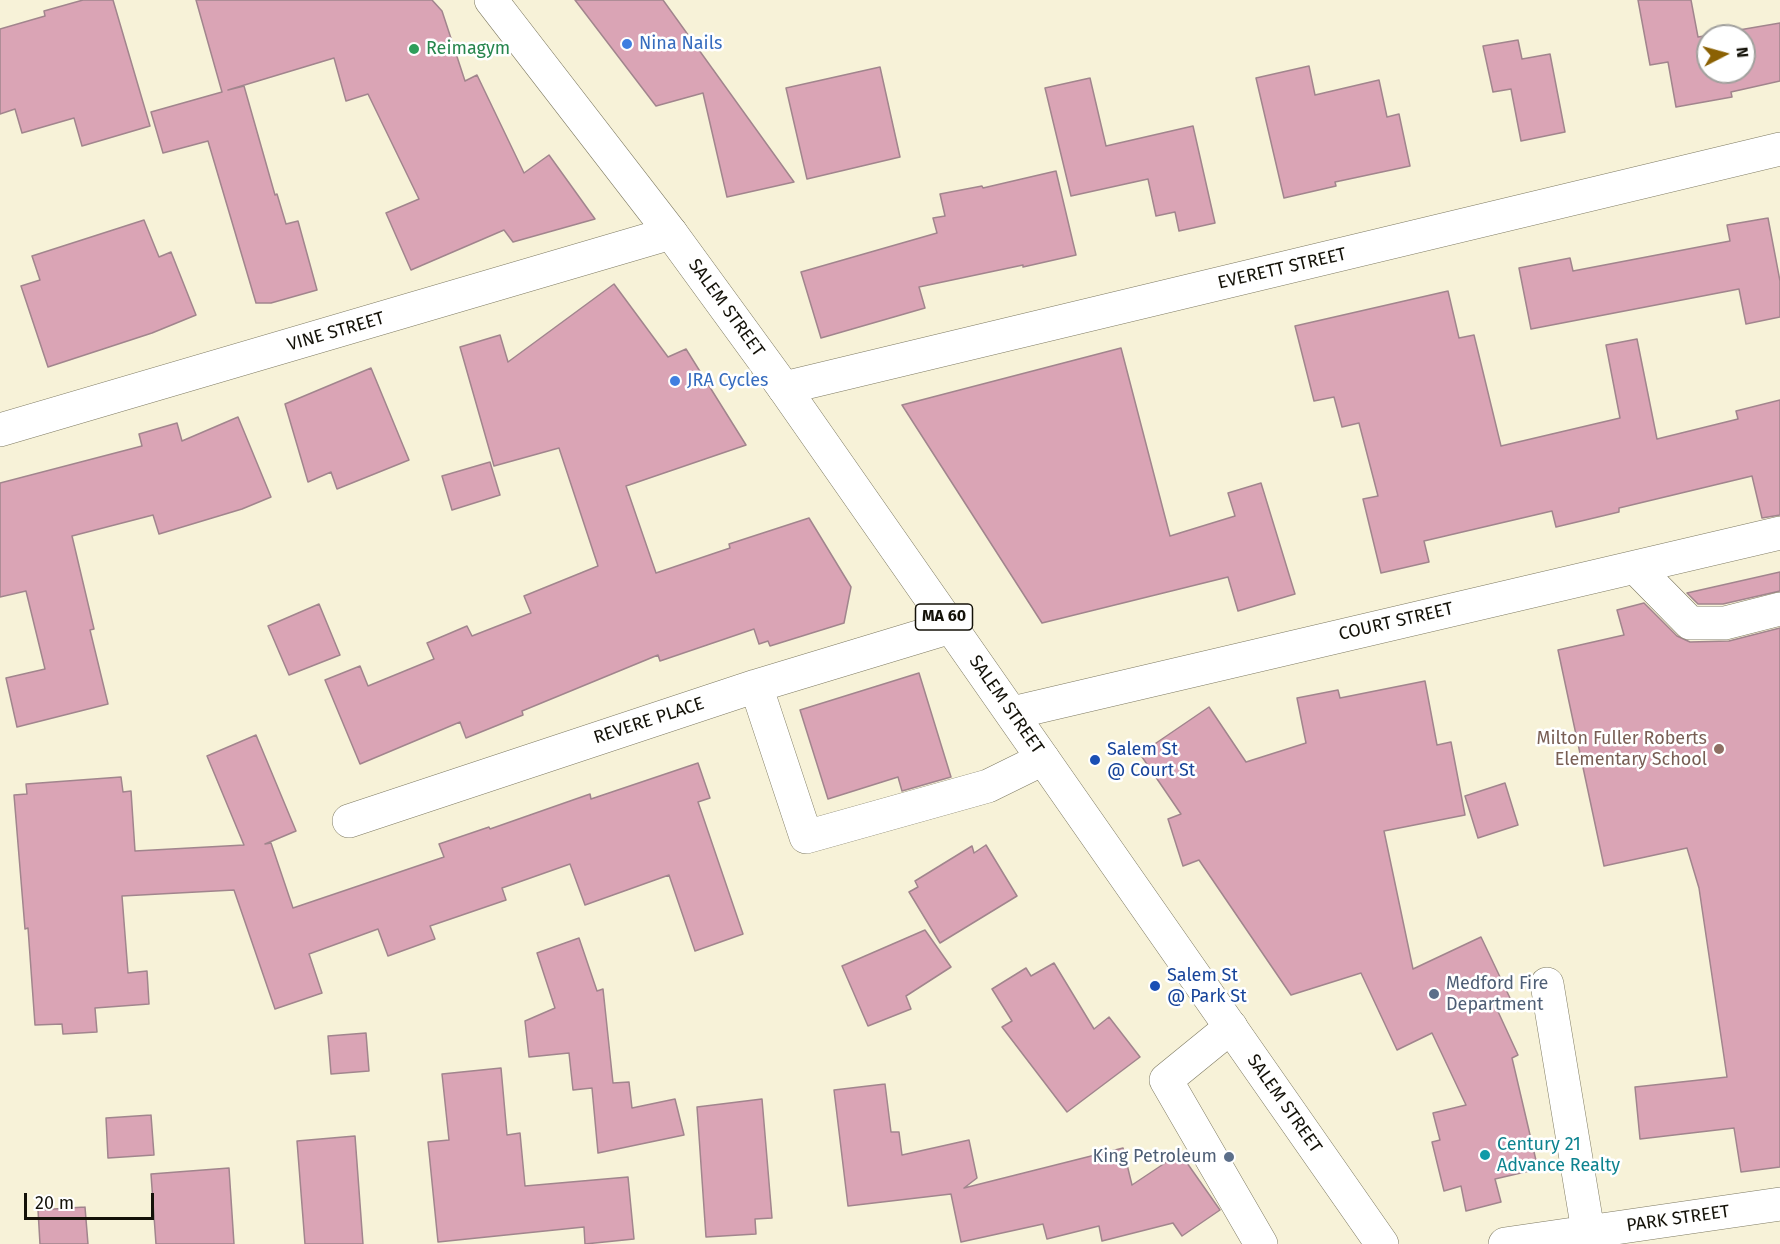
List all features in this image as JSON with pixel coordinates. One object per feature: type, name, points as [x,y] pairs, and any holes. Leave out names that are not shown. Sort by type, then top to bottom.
[{"type":"street","name":"SALEM STREET","points":[[491,0],[671,233],[784,388],[1382,1244]]},
{"type":"street","name":"EVERETT STREET","points":[[784,388],[1780,149]]},
{"type":"street","name":"VINE STREET","points":[[0,430],[671,233]]},
{"type":"street","name":"COURT STREET","points":[[1012,713],[1780,532]]},
{"type":"street","points":[[1635,567],[1690,623],[1725,623],[1780,609]]},
{"type":"street","name":"REVERE PLACE","points":[[349,821],[756,686],[951,627]]},
{"type":"street","points":[[756,686],[806,837],[988,786],[1043,759]]},
{"type":"street","points":[[1547,984],[1588,1232]]},
{"type":"street","points":[[1231,1028],[1166,1080],[1261,1244]]},
{"type":"street","name":"PARK STREET","points":[[1505,1244],[1780,1204]]},
{"type":"building","points":[[83,0],[113,0],[150,126],[82,146],[74,118],[22,133],[15,109],[0,114],[0,29],[45,16],[44,11]]},
{"type":"building","points":[[196,0],[432,0],[442,11],[465,81],[477,75],[524,173],[549,155],[595,219],[513,242],[504,230],[411,270],[386,213],[419,199],[368,94],[346,101],[334,58],[228,90],[244,86],[275,195],[277,194],[286,224],[298,221],[317,290],[271,303],[256,303],[208,141],[163,153],[151,112],[222,92]]},
{"type":"building","points":[[575,0],[663,0],[794,182],[727,197],[703,93],[656,106]]},
{"type":"building","points":[[1638,0],[1691,0],[1696,26],[1696,84],[1756,84],[1756,27],[1780,23],[1780,81],[1731,92],[1732,97],[1676,107],[1668,62],[1650,65]]},
{"type":"building","points":[[1518,40],[1522,59],[1550,54],[1565,132],[1521,141],[1511,89],[1493,92],[1483,46]]},
{"type":"building","points":[[1309,66],[1315,95],[1379,80],[1387,117],[1399,114],[1410,166],[1335,182],[1336,186],[1284,198],[1256,78]]},
{"type":"building","points":[[880,67],[900,157],[807,179],[786,88]]},
{"type":"building","points":[[1090,78],[1106,146],[1193,126],[1215,223],[1179,231],[1175,212],[1156,216],[1148,179],[1071,196],[1045,88]]},
{"type":"building","points":[[1056,171],[1076,255],[919,287],[925,308],[821,338],[801,272],[937,233],[933,218],[945,216],[940,194],[982,186],[983,188]]},
{"type":"building","points":[[1768,218],[1780,281],[1780,317],[1746,324],[1739,289],[1531,329],[1519,268],[1570,258],[1573,271],[1730,241],[1727,225]]},
{"type":"building","points":[[144,220],[159,257],[171,252],[196,315],[152,333],[48,367],[21,286],[40,280],[32,256]]},
{"type":"building","points":[[614,284],[668,357],[686,349],[746,445],[626,486],[656,573],[730,548],[729,544],[809,518],[851,587],[844,623],[770,646],[768,641],[759,644],[754,629],[660,661],[658,655],[522,711],[523,715],[466,738],[460,722],[360,764],[325,680],[360,666],[368,686],[434,659],[427,643],[467,626],[472,636],[531,613],[524,596],[598,566],[559,448],[494,466],[460,347],[500,335],[508,362]]},
{"type":"building","points":[[1448,291],[1459,338],[1474,335],[1501,446],[1620,418],[1606,345],[1637,339],[1657,439],[1738,419],[1736,411],[1780,400],[1780,515],[1762,518],[1752,476],[1619,508],[1619,512],[1556,527],[1552,511],[1424,541],[1429,562],[1381,573],[1363,499],[1378,496],[1359,423],[1342,427],[1334,397],[1314,401],[1295,326]]},
{"type":"building","points":[[1121,348],[1170,536],[1235,516],[1228,493],[1261,483],[1295,594],[1238,611],[1228,577],[1042,623],[902,405]]},
{"type":"building","points":[[371,368],[409,460],[337,489],[331,472],[308,482],[285,404]]},
{"type":"building","points":[[238,417],[271,497],[242,509],[159,534],[153,515],[72,536],[94,629],[90,630],[108,704],[17,727],[6,678],[45,669],[26,591],[0,597],[0,483],[142,446],[139,434],[177,423],[182,441]]},
{"type":"building","points":[[490,462],[500,495],[452,510],[442,476]]},
{"type":"building","points":[[1780,572],[1780,591],[1723,604],[1698,604],[1687,593]]},
{"type":"building","name":"Milton Fuller Roberts Elementary School","points":[[1644,603],[1677,636],[1690,642],[1729,641],[1780,628],[1780,1167],[1741,1172],[1734,1128],[1640,1139],[1635,1087],[1727,1077],[1699,888],[1687,848],[1604,866],[1558,650],[1624,635],[1617,610]]},
{"type":"building","points":[[319,604],[340,655],[289,675],[268,626]]},
{"type":"building","points":[[919,673],[951,777],[902,791],[898,777],[828,799],[800,710]]},
{"type":"building","points":[[1425,681],[1437,745],[1451,742],[1465,815],[1384,831],[1413,969],[1481,937],[1510,998],[1495,1005],[1518,1055],[1512,1058],[1538,1169],[1495,1179],[1501,1202],[1466,1211],[1461,1186],[1444,1191],[1432,1142],[1440,1140],[1433,1113],[1466,1105],[1432,1033],[1397,1050],[1361,973],[1291,995],[1199,860],[1183,866],[1168,819],[1181,814],[1140,754],[1209,707],[1246,762],[1306,743],[1297,698],[1338,690],[1340,698]]},
{"type":"building","points":[[256,735],[296,831],[265,844],[271,843],[293,908],[444,857],[439,844],[590,794],[591,799],[698,763],[710,798],[698,802],[743,934],[695,951],[669,875],[585,905],[570,864],[502,888],[506,900],[430,926],[435,939],[388,956],[378,929],[309,954],[322,993],[275,1009],[234,890],[122,896],[128,973],[147,971],[149,1004],[95,1008],[97,1032],[63,1034],[62,1024],[35,1025],[28,928],[25,929],[14,795],[27,794],[26,784],[121,777],[123,792],[131,791],[135,851],[244,845],[207,756]]},
{"type":"building","points":[[1505,783],[1518,825],[1478,838],[1465,796]]},
{"type":"building","points":[[986,845],[1017,896],[940,943],[909,892],[918,887],[915,881],[972,846],[974,853]]},
{"type":"building","points":[[925,930],[951,967],[906,996],[911,1009],[868,1026],[842,966]]},
{"type":"building","points":[[579,938],[597,991],[603,989],[613,1083],[629,1082],[632,1108],[675,1099],[684,1135],[598,1153],[592,1088],[573,1090],[569,1053],[529,1057],[525,1021],[555,1008],[537,953]]},
{"type":"building","points":[[1054,963],[1094,1029],[1109,1017],[1140,1057],[1067,1112],[1002,1027],[1012,1021],[992,989],[1026,968],[1031,976]]},
{"type":"building","points":[[366,1033],[369,1071],[331,1074],[328,1036]]},
{"type":"building","points":[[501,1068],[507,1135],[520,1133],[525,1186],[628,1177],[634,1239],[585,1244],[584,1227],[438,1242],[428,1142],[449,1140],[442,1074]]},
{"type":"building","points":[[885,1084],[891,1132],[899,1132],[902,1155],[969,1140],[977,1178],[964,1188],[1123,1148],[1132,1185],[1180,1153],[1220,1210],[1182,1236],[1173,1223],[1102,1241],[1099,1226],[1047,1239],[1043,1224],[961,1242],[951,1194],[848,1206],[834,1090]]},
{"type":"building","points":[[762,1099],[772,1218],[755,1219],[756,1234],[706,1237],[697,1107]]},
{"type":"building","points":[[151,1115],[154,1155],[108,1158],[106,1118]]},
{"type":"building","points":[[355,1136],[363,1244],[305,1244],[297,1141]]},
{"type":"building","points":[[229,1168],[234,1244],[156,1244],[151,1174]]},
{"type":"building","points":[[85,1207],[88,1244],[40,1244],[38,1210]]},
{"type":"place","name":"Nina Nails","points":[[627,44]]},
{"type":"place","name":"Reimagym","points":[[414,49]]},
{"type":"place","name":"JRA Cycles","points":[[675,381]]},
{"type":"place","name":"Milton Fuller Roberts Elementary School","points":[[1719,749]]},
{"type":"place","name":"Salem St @ Court St","points":[[1095,760]]},
{"type":"place","name":"Salem St @ Park St","points":[[1155,986]]},
{"type":"place","name":"Medford Fire Department","points":[[1434,994]]},
{"type":"place","name":"Century 21 Advance Realty","points":[[1485,1155]]},
{"type":"place","name":"King Petroleum","points":[[1229,1157]]}]
